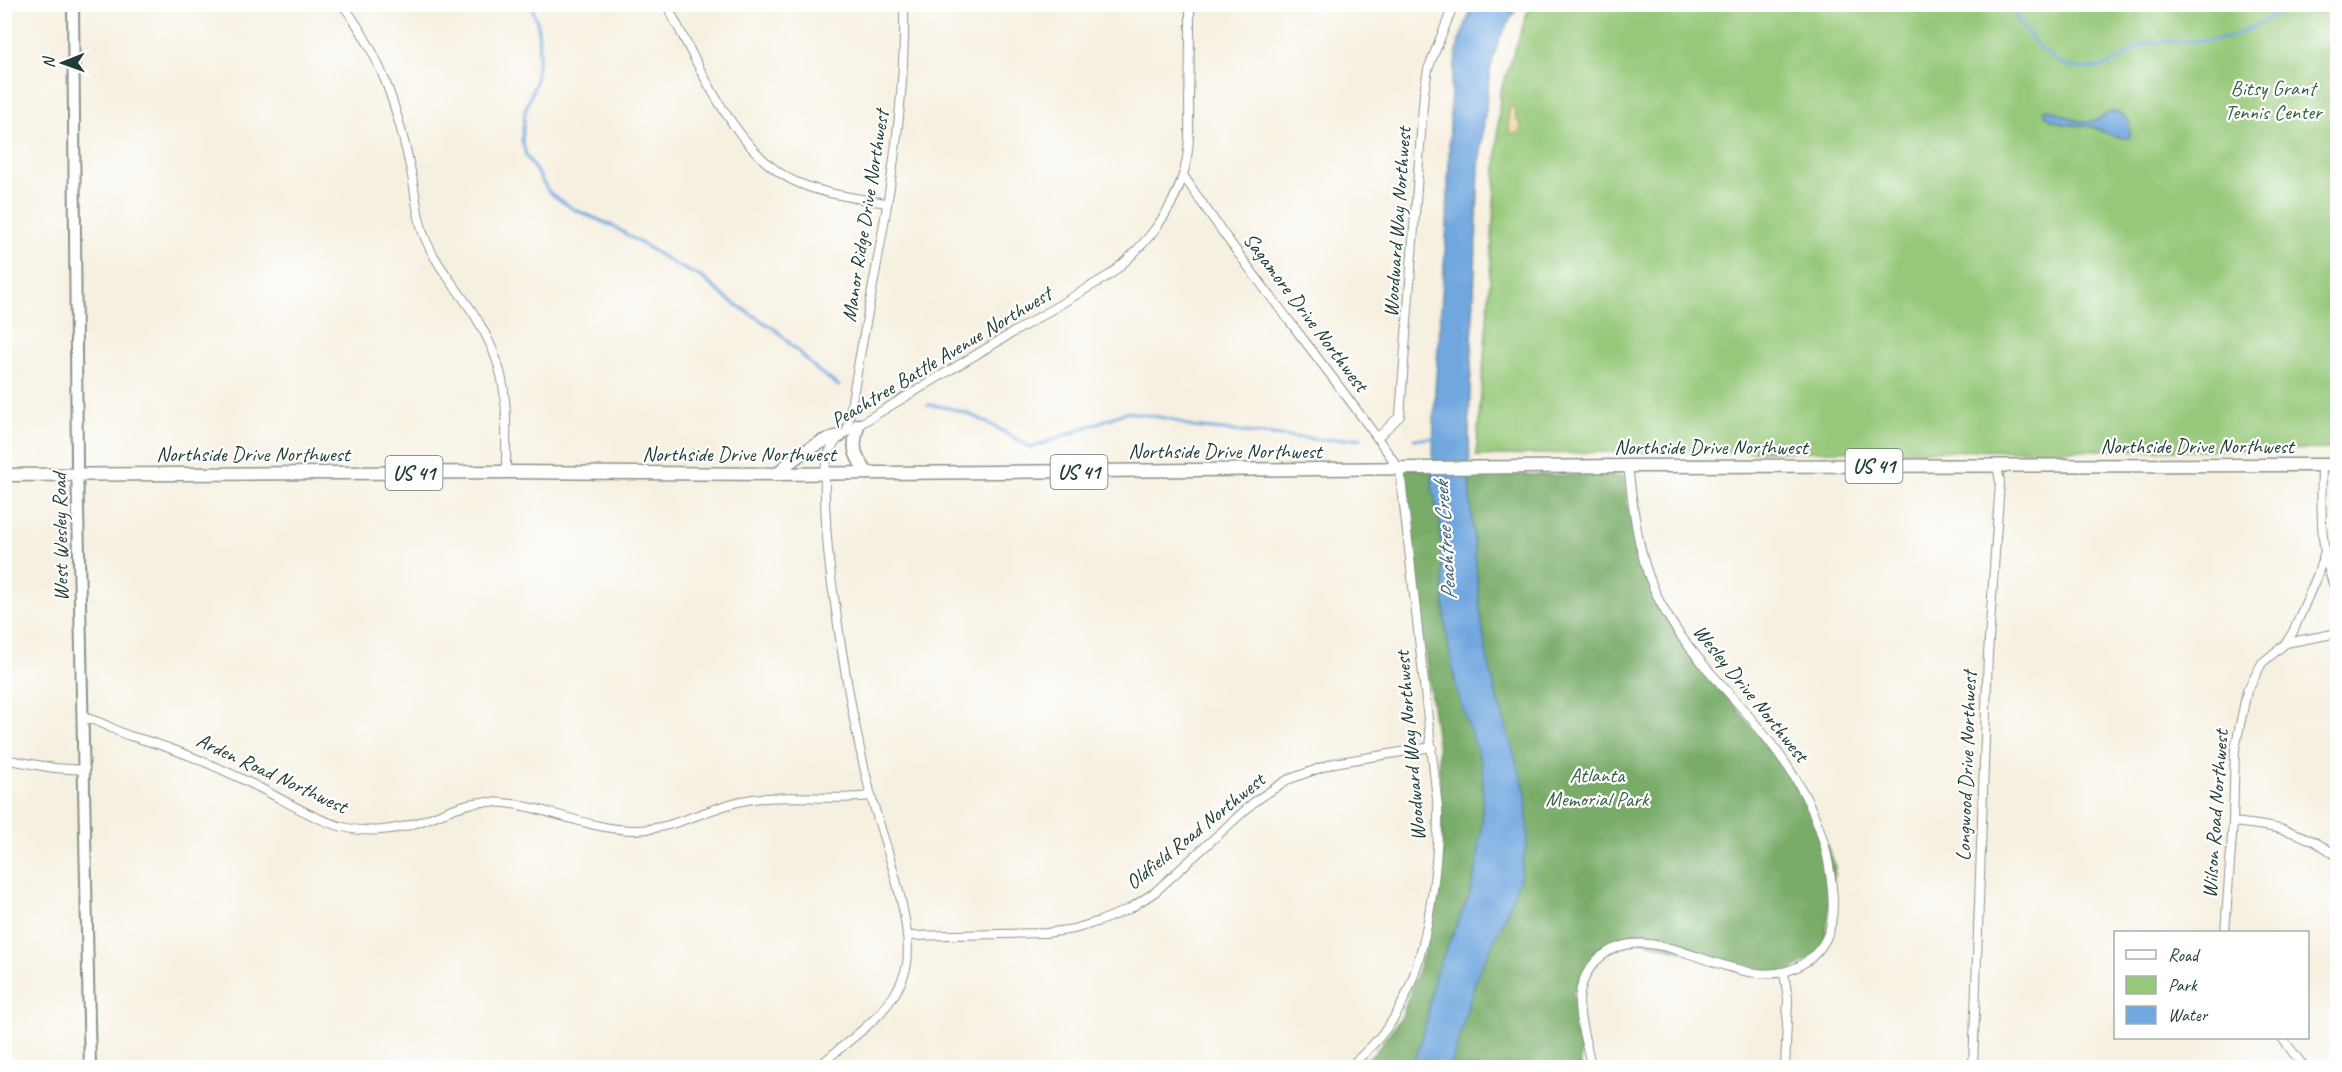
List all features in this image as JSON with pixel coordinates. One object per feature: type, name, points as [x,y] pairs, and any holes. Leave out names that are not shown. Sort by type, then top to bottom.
[{"type":"main road","points":[[778,474],[786,464],[828,438],[848,431],[856,457],[867,473]]},
{"type":"main road","name":"Northside Drive Northwest","points":[[4,475],[506,472],[778,474],[1400,470],[1628,466],[2337,465]]},
{"type":"street","name":"West Wesley Road","points":[[73,4],[78,474],[90,1068]]},
{"type":"street","points":[[342,4],[364,37],[391,93],[425,238],[437,261],[485,332],[499,365],[506,400],[506,472]]},
{"type":"street","points":[[666,4],[739,134],[761,159],[774,170],[800,184],[825,192],[886,203]]},
{"type":"street","name":"Manor Ridge Drive Northwest","points":[[848,431],[900,113],[904,4]]},
{"type":"street","name":"Peachtree Battle Avenue Northwest","points":[[817,1068],[872,1022],[892,999],[906,969],[908,936],[871,796],[847,686],[830,572],[825,519],[825,473],[829,451],[848,431],[1111,274],[1133,256],[1152,234],[1168,210],[1183,175],[1189,142],[1190,4]]},
{"type":"street","name":"Woodward Way Northwest","points":[[1378,437],[1400,416],[1424,93],[1428,69],[1454,4]]},
{"type":"street","name":"Sagamore Drive Northwest","points":[[1183,175],[1205,208],[1324,369],[1378,437],[1400,470]]},
{"type":"street","points":[[2322,465],[2325,551],[2329,573],[2337,595]]},
{"type":"street","name":"Wesley Drive Northwest","points":[[1592,1068],[1582,1025],[1579,998],[1586,973],[1593,963],[1612,949],[1633,943],[1644,943],[1756,974],[1784,973],[1799,967],[1813,957],[1825,942],[1833,912],[1831,881],[1822,834],[1808,798],[1788,764],[1687,645],[1660,602],[1646,571],[1639,542],[1628,466]]},
{"type":"street","name":"Longwood Drive Northwest","points":[[1973,1068],[1988,654],[2000,482],[1997,466]]},
{"type":"street","name":"Woodward Way Northwest","points":[[1348,1068],[1373,1045],[1396,1014],[1411,982],[1431,898],[1437,859],[1438,808],[1400,470]]},
{"type":"street","name":"Wilson Road Northwest","points":[[2225,931],[2233,822],[2235,749],[2247,691],[2262,663],[2286,643],[2298,623],[2318,576],[2325,551]]},
{"type":"street","name":"Wilson Road Northwest","points":[[2286,643],[2337,633]]},
{"type":"street","name":"Arden Road Northwest","points":[[84,718],[97,720],[130,736],[159,743],[194,756],[331,823],[359,830],[404,827],[459,807],[483,802],[516,805],[588,824],[636,830],[663,826],[717,807],[752,799],[871,796]]},
{"type":"street","name":"Oldfield Road Northwest","points":[[908,936],[1046,933],[1074,929],[1100,921],[1129,909],[1155,891],[1254,802],[1287,780],[1334,763],[1432,747]]},
{"type":"street","points":[[4,759],[54,768],[85,770]]},
{"type":"street","points":[[2233,822],[2258,824],[2301,834],[2321,843],[2337,857]]},
{"type":"street","points":[[1784,973],[1788,999],[1785,1068]]},
{"type":"street","points":[[2283,1039],[2305,1068]]},
{"type":"green space","name":"Bitsy Grant Tennis Center","points":[[1530,5],[2337,5],[2337,449],[1604,452],[1476,456],[1489,296],[1500,93]]},
{"type":"green space","name":"Atlanta Memorial Park","points":[[1399,465],[1463,478],[1484,474],[1623,476],[1635,546],[1662,610],[1808,801],[1835,865],[1824,949],[1786,975],[1637,940],[1598,953],[1573,992],[1580,1038],[1581,1067],[1355,1068],[1374,1054],[1402,1016],[1429,937],[1443,863],[1438,749]]},
{"type":"sand","points":[[1515,107],[1516,117],[1522,127],[1518,133],[1511,134],[1508,122],[1509,108]]},
{"type":"water","name":"Peachtree Creek","points":[[1473,5],[1518,5],[1498,42],[1490,70],[1479,168],[1469,418],[1470,497],[1480,611],[1497,698],[1526,793],[1528,837],[1519,880],[1503,922],[1477,975],[1451,1067],[1410,1068],[1419,1048],[1427,1019],[1435,975],[1470,894],[1477,865],[1482,821],[1481,762],[1457,693],[1449,649],[1445,620],[1440,519],[1432,488],[1435,390],[1447,226],[1451,85],[1459,41]]},
{"type":"water","points":[[2049,109],[2086,122],[2117,112],[2129,121],[2130,136],[2118,137],[2088,126],[2060,123],[2045,115],[2045,110]]},
{"type":"waterway","points":[[531,4],[538,25],[539,54],[535,84],[525,111],[522,140],[526,155],[549,192],[573,209],[613,226],[676,265],[703,278],[726,298],[776,330],[818,371],[839,386]]},
{"type":"waterway","points":[[2007,4],[2028,34],[2051,57],[2064,65],[2079,68],[2096,68],[2115,62],[2146,43],[2227,37],[2252,28],[2294,4]]},
{"type":"waterway","points":[[928,405],[969,414],[1031,448],[1127,412],[1171,419],[1192,427],[1324,440],[1361,438]]},
{"type":"waterway","points":[[1414,439],[1437,438]]}]
